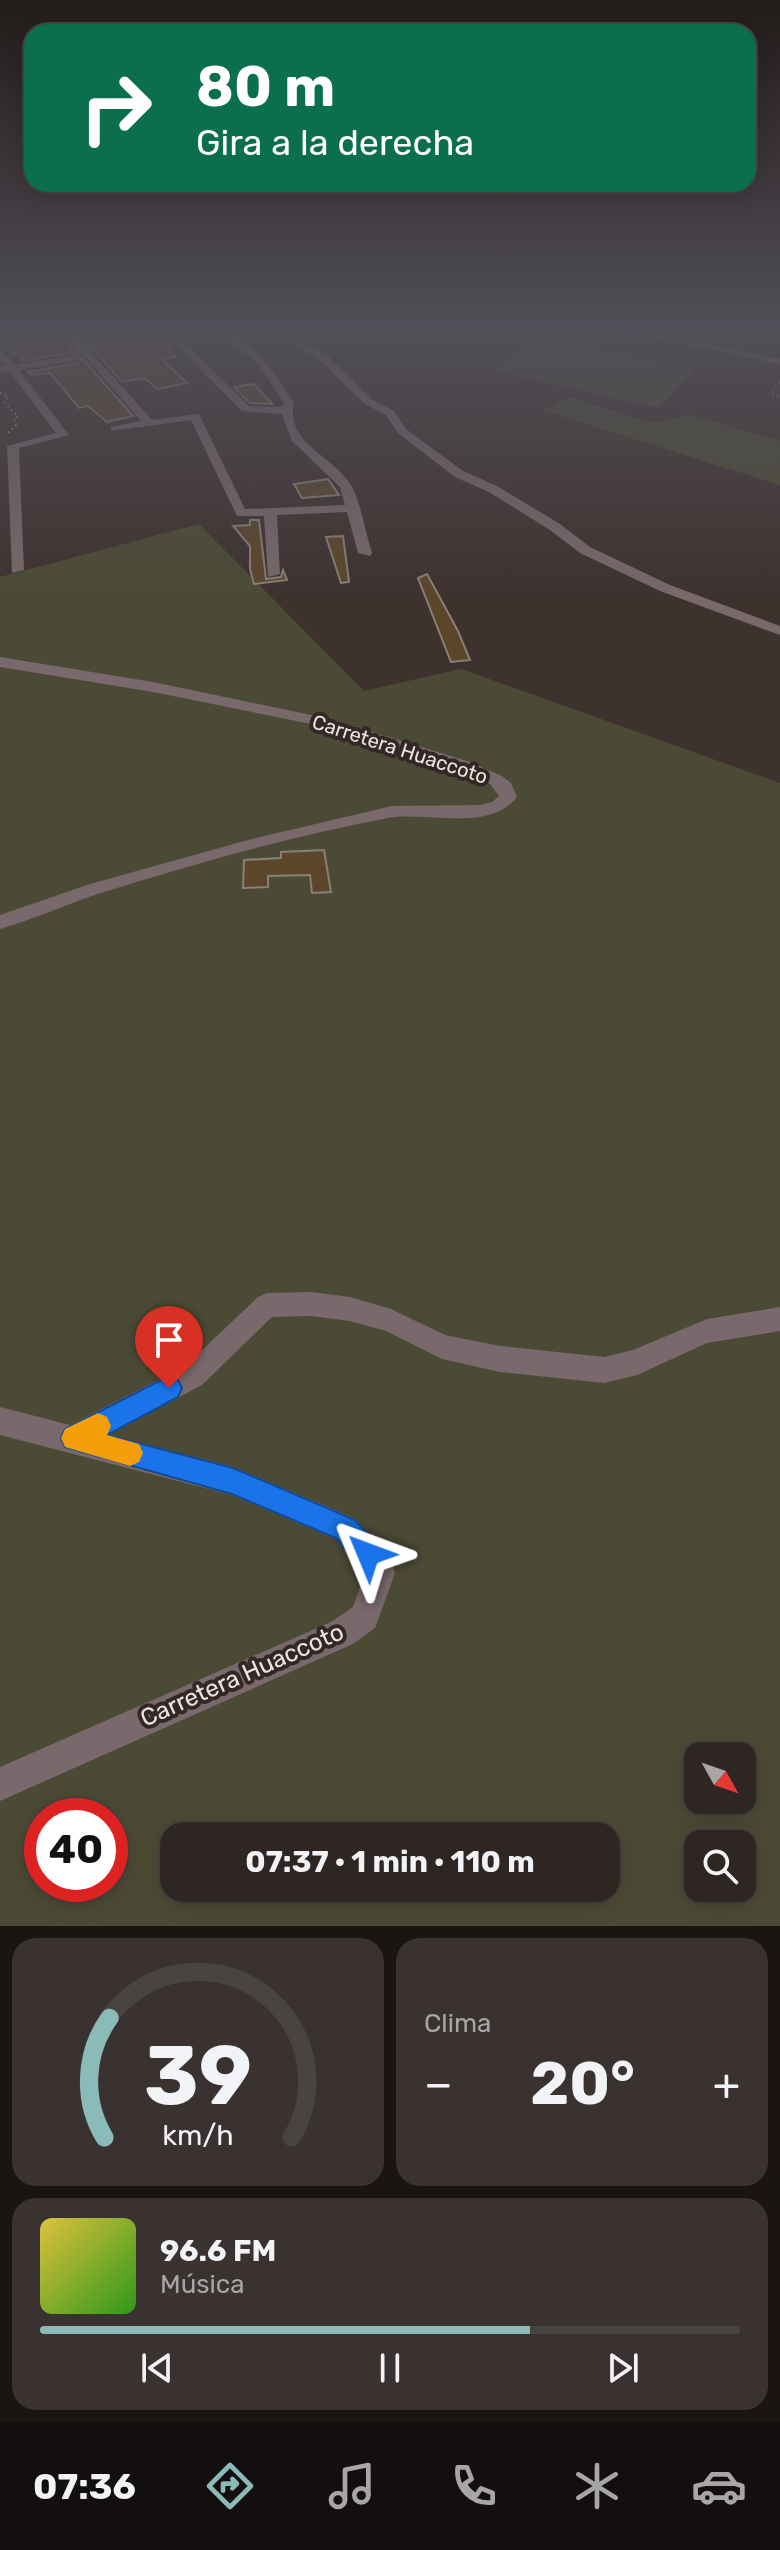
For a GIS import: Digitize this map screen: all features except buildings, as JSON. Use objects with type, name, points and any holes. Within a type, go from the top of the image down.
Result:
[{"type":"street","points":[[17,570],[13,447],[63,435],[49,417]]},
{"type":"street","points":[[144,417],[149,423]]},
{"type":"street","points":[[115,429],[196,417],[240,512],[353,508]]},
{"type":"street","points":[[289,417],[296,439],[346,486],[365,553]]},
{"type":"street","points":[[393,417],[402,431],[459,474],[493,489],[555,527],[585,550],[665,588],[780,631]]},
{"type":"street","points":[[0,480],[15,479]]},
{"type":"street","points":[[270,512],[273,574]]},
{"type":"street","name":"Carretera Huaccoto","points":[[0,662],[153,687],[324,722],[464,766],[496,780],[505,787],[508,797],[498,806],[480,811],[392,812],[254,844],[97,888],[0,922]]},
{"type":"street","points":[[74,1438],[193,1376],[251,1317],[267,1305],[297,1304],[350,1309],[391,1321],[442,1347],[500,1359],[604,1370],[637,1362],[707,1331],[780,1319]]},
{"type":"street","name":"Carretera Huaccoto","points":[[0,1421],[233,1481],[346,1529],[380,1573],[364,1617],[342,1633],[0,1784]]},
{"type":"path","points":[[13,447],[8,446],[5,436],[16,425],[14,419],[17,417]]},
{"type":"green space","points":[[564,417],[634,417],[654,423],[678,417],[699,417],[780,441],[780,485]]},
{"type":"green space","points":[[199,524],[364,691],[461,669],[780,783],[780,1926],[0,1926],[0,577]]},
{"type":"slow traffic","points":[[98,1426],[74,1438],[130,1453]]},
{"type":"route","points":[[169,1388],[74,1438],[233,1481],[346,1529],[368,1554]]}]
